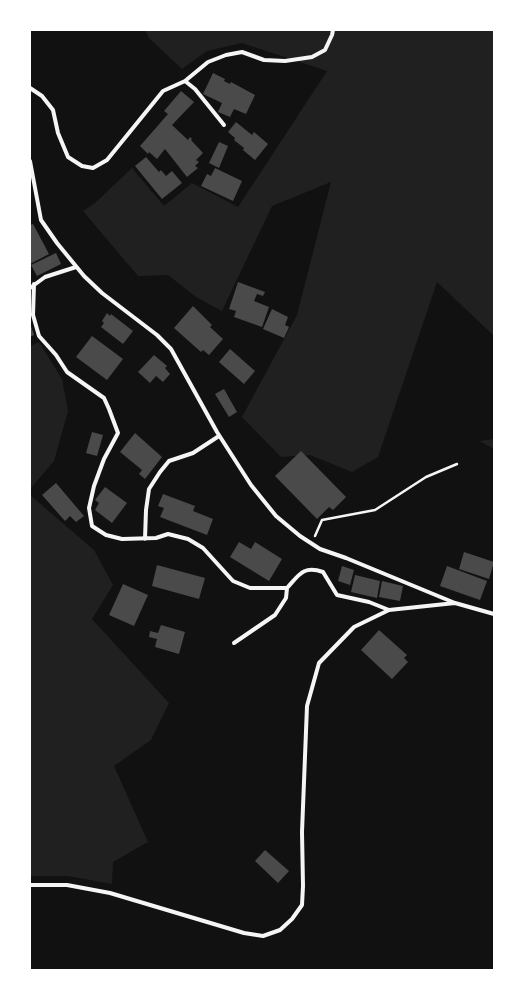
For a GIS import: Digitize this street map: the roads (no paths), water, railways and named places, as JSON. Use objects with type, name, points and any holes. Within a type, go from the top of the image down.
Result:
[{"type":"street","points":[[30,88],[42,96],[52,110],[58,132],[68,157],[82,166],[92,168],[107,160],[163,91],[185,81],[208,62],[226,55],[242,52],[264,60],[285,61],[312,57],[325,50],[333,30]]},
{"type":"street","points":[[185,81],[195,89],[224,125]]},
{"type":"street","points":[[30,161],[41,220],[57,243],[84,276],[102,293],[157,335],[171,349],[219,436],[251,485],[276,516],[300,536],[320,549],[346,558],[455,603],[494,614]]},
{"type":"street","points":[[30,288],[45,277],[76,267]]},
{"type":"street","points":[[34,284],[33,315],[39,336],[56,355],[67,372],[104,398],[118,433],[104,459],[94,486],[89,508],[92,526],[106,535],[122,539],[156,538],[168,534],[188,539],[202,548],[233,581],[250,588],[287,588]]},
{"type":"street","points":[[145,539],[146,510],[149,489],[160,472],[169,461],[193,453],[219,436]]},
{"type":"street","points":[[234,643],[275,614],[286,598],[287,588],[304,570],[314,569],[323,572],[337,595],[369,602],[389,610]]},
{"type":"street","points":[[30,885],[67,885],[110,893],[244,933],[263,936],[280,930],[292,919],[302,905],[302,832],[307,706],[319,664],[354,627],[389,610],[455,603]]}]
